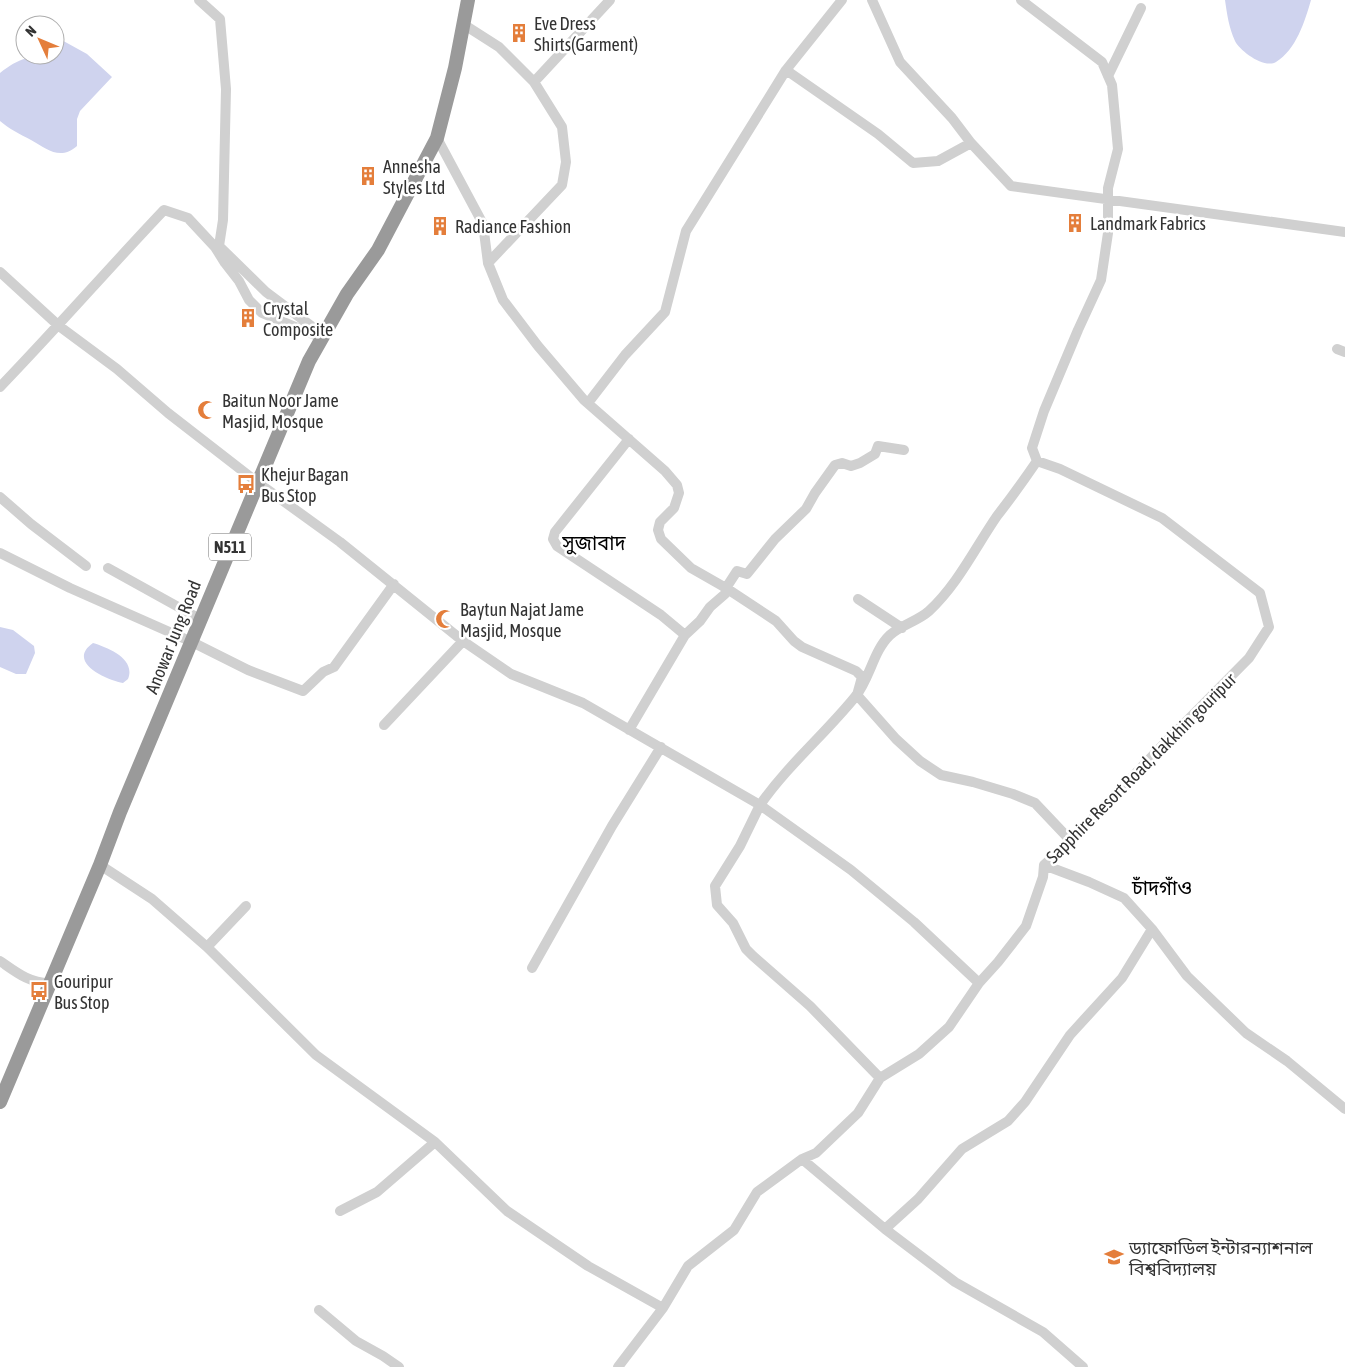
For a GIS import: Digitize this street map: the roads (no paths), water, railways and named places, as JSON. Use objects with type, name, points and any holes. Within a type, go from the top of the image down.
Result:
[{"type":"highway","name":"Anowar Jung Road","points":[[0,1102],[309,361],[347,294],[378,250],[437,138],[456,68],[468,0]]},
{"type":"street","points":[[199,0],[220,19],[226,89],[223,220],[219,246],[266,292],[322,336]]},
{"type":"street","points":[[534,82],[610,0]]},
{"type":"street","points":[[588,403],[625,354],[665,312],[686,231],[786,70],[842,0]]},
{"type":"street","points":[[872,0],[900,62],[1011,186],[1345,232]]},
{"type":"street","points":[[880,1078],[810,1006],[746,949],[733,923],[717,905],[715,886],[740,846],[760,805],[772,788],[857,695],[890,635],[928,612],[947,592],[1037,461],[1032,448],[1044,411],[1101,280],[1108,233],[1108,188],[1118,150],[1112,85],[1102,62],[1021,0]]},
{"type":"street","points":[[1108,76],[1142,8]]},
{"type":"street","points":[[463,24],[499,47],[534,82],[562,127],[566,162],[562,185],[488,263]]},
{"type":"street","points":[[786,70],[878,134],[913,163],[938,162],[971,143]]},
{"type":"street","points":[[437,138],[483,224],[488,263],[503,300],[538,346],[588,403],[665,471],[677,484],[679,493],[674,508],[660,522],[658,530],[661,539],[691,568],[726,588],[776,621],[794,642],[856,671],[862,677],[857,695]]},
{"type":"street","points":[[0,387],[59,326],[110,267],[164,210],[188,218],[210,241],[239,281],[249,300],[262,313],[322,336]]},
{"type":"street","points":[[0,272],[59,326],[117,369],[168,413],[257,482],[340,542],[463,641],[511,674],[583,703],[760,805],[850,870],[914,922],[979,983]]},
{"type":"street","points":[[629,439],[555,532],[554,542],[661,615],[685,635]]},
{"type":"street","points":[[630,730],[685,635],[700,621],[710,607],[725,594],[726,588],[737,571],[747,574],[775,539],[806,509],[815,492],[835,465],[842,463],[852,466],[860,463],[875,454],[878,446],[904,450]]},
{"type":"street","name":"Sapphire Resort Road, dakkhin gouripur","points":[[618,1367],[663,1308],[688,1266],[734,1230],[758,1192],[802,1159],[816,1153],[858,1113],[880,1078],[919,1054],[949,1027],[979,983],[1026,926],[1043,877],[1044,866],[1249,658],[1269,627],[1260,593],[1162,518],[1060,469],[1037,461]]},
{"type":"street","points":[[0,497],[31,524],[86,566]]},
{"type":"street","points":[[0,553],[70,588],[192,642],[248,670],[303,691],[323,672],[334,667],[394,584]]},
{"type":"street","points":[[108,568],[200,619]]},
{"type":"street","points":[[858,599],[902,628]]},
{"type":"street","points":[[384,725],[463,641]]},
{"type":"street","points":[[857,695],[896,739],[920,761],[941,775],[981,784],[1035,803],[1071,840]]},
{"type":"street","points":[[532,968],[612,826],[660,747]]},
{"type":"street","points":[[100,865],[152,899],[207,947],[316,1055],[435,1142],[507,1211],[588,1266],[663,1308]]},
{"type":"street","points":[[1044,866],[1089,882],[1124,898],[1152,929],[1187,976],[1246,1033],[1287,1061],[1345,1109]]},
{"type":"street","points":[[207,947],[246,906]]},
{"type":"street","points":[[886,1229],[918,1199],[962,1149],[1008,1121],[1025,1102],[1070,1035],[1122,978],[1152,929]]},
{"type":"street","points":[[0,961],[28,979],[38,983],[49,983]]},
{"type":"street","points":[[340,1211],[377,1192],[435,1142]]},
{"type":"street","points":[[802,1159],[886,1229],[954,1282],[1043,1332],[1083,1367]]},
{"type":"street","points":[[318,1310],[356,1341],[399,1367]]},
{"type":"water","points":[[1225,0],[1311,0],[1303,26],[1294,43],[1283,57],[1271,64],[1253,58],[1235,41],[1227,16]]},
{"type":"water","points":[[65,42],[87,54],[112,77],[80,111],[77,119],[77,146],[65,153],[54,152],[0,121],[0,73],[13,64],[65,65]]},
{"type":"water","points":[[0,627],[13,630],[34,646],[35,653],[26,674],[16,674],[0,667]]},
{"type":"water","points":[[93,643],[113,651],[125,660],[129,672],[128,679],[123,683],[107,678],[91,669],[84,657],[86,650]]},
{"type":"place","name":"Eve Dress Shirts(Garment)","points":[[519,33]]},
{"type":"place","name":"Annesha Styles Ltd","points":[[368,176]]},
{"type":"place","name":"Landmark Fabrics","points":[[1075,223]]},
{"type":"place","name":"Radiance Fashion","points":[[440,226]]},
{"type":"place","name":"Crystal Composite","points":[[248,318]]},
{"type":"place","name":"Baitun Noor Jame Masjid, Mosque","points":[[207,410]]},
{"type":"place","name":"Khejur Bagan Bus Stop","points":[[246,484]]},
{"type":"place","name":"Baytun Najat Jame Masjid, Mosque","points":[[445,619]]},
{"type":"place","name":"Gouripur Bus Stop","points":[[39,991]]},
{"type":"place","name":"ড্যাফোডিল ইন্টারন্যাশনাল বিশ্ববিদ্যালয়","points":[[1114,1257]]},
{"type":"district","name":"সুজাবাদ","points":[[594,542]]},
{"type":"district","name":"চাঁদগাঁও","points":[[1162,887]]}]
